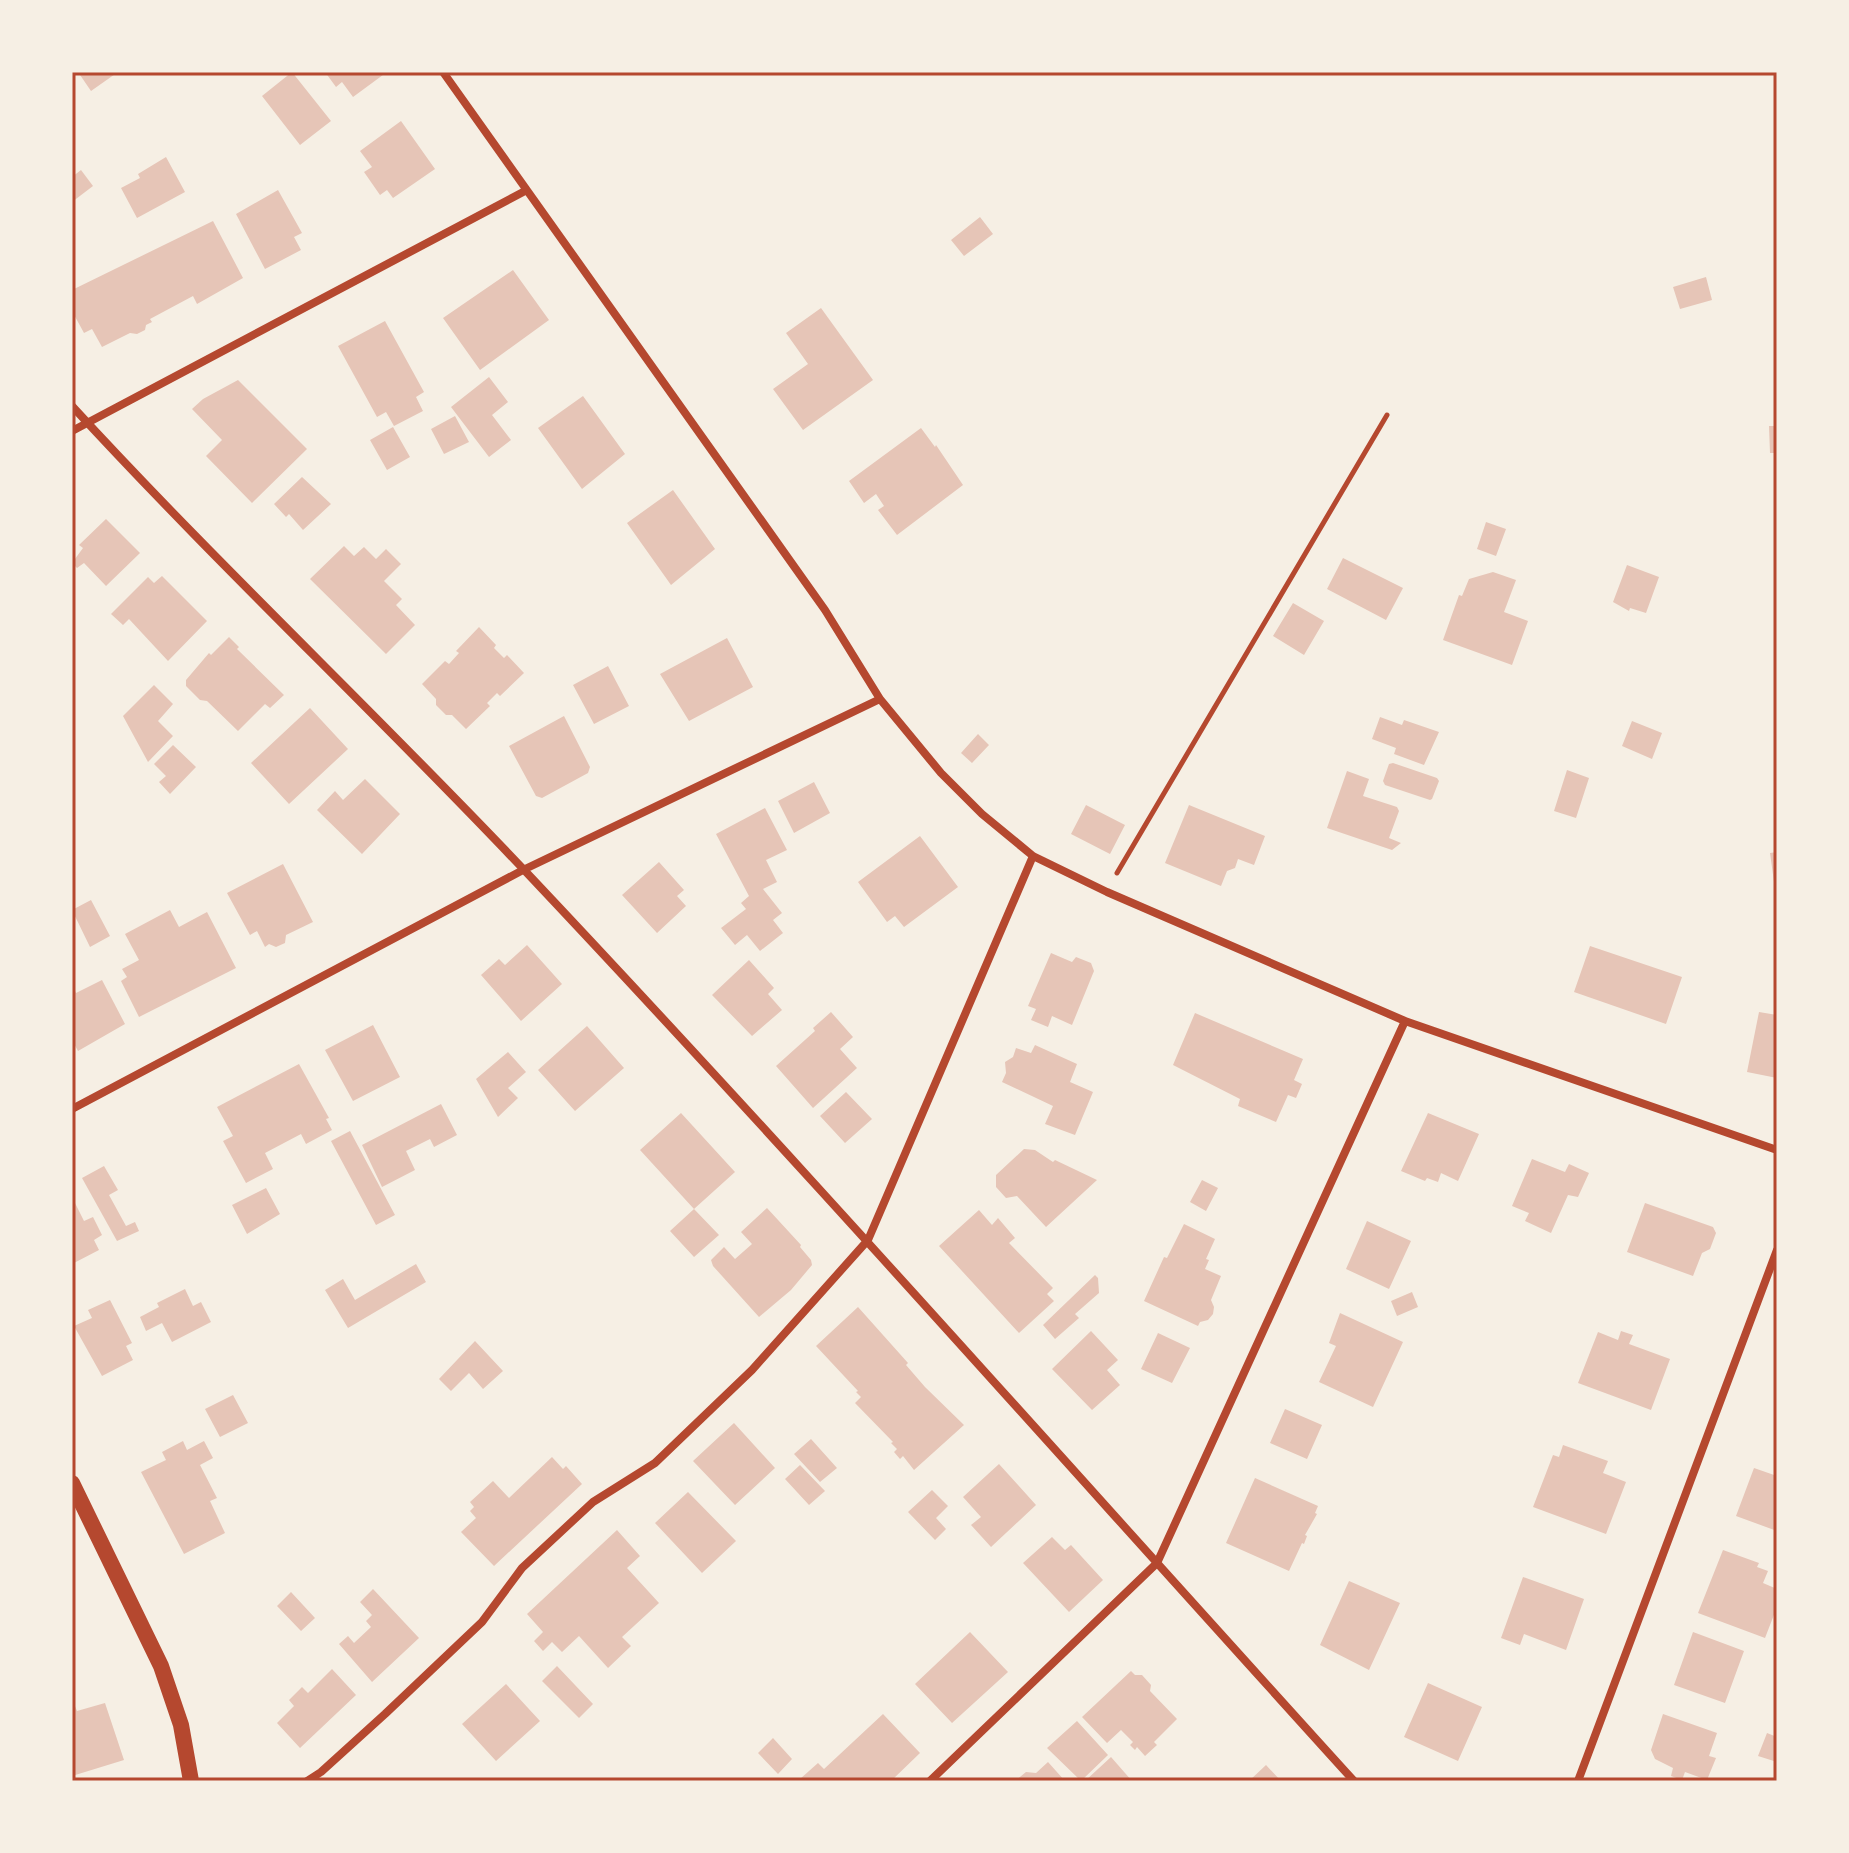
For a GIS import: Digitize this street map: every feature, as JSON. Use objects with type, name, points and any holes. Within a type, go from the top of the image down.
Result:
[{"type":"main road","points":[[72,1483],[161,1666],[181,1725],[191,1781]]},
{"type":"street","points":[[443,72],[825,610],[880,699],[941,773],[982,814],[1033,856],[1107,892],[1405,1021],[1777,1150]]},
{"type":"street","points":[[72,431],[525,191]]},
{"type":"street","points":[[72,406],[140,480],[523,870],[868,1240],[1354,1781]]},
{"type":"street","points":[[72,1109],[523,870],[880,699]]},
{"type":"street","points":[[307,1781],[385,1714],[482,1622],[522,1568],[582,1511],[655,1463],[752,1370],[868,1240],[1033,856]]},
{"type":"street","points":[[930,1781],[1157,1563],[1405,1021]]},
{"type":"street","points":[[1578,1781],[1777,1250]]},
{"type":"path","points":[[1107,892],[1387,415]]},
{"type":"building","points":[[78,72],[118,72],[91,91]]},
{"type":"building","points":[[292,72],[331,121],[300,145],[262,96]]},
{"type":"building","points":[[325,72],[387,72],[353,97],[342,82],[336,87]]},
{"type":"building","points":[[401,121],[435,169],[393,198],[387,190],[380,195],[364,172],[372,167],[360,151]]},
{"type":"building","points":[[166,157],[185,192],[137,218],[121,188],[140,178],[138,174]]},
{"type":"building","points":[[81,170],[93,186],[72,202],[72,177]]},
{"type":"building","points":[[278,190],[302,233],[294,237],[301,250],[265,269],[236,214]]},
{"type":"building","points":[[980,217],[993,234],[964,256],[951,240]]},
{"type":"building","points":[[213,221],[243,278],[197,304],[193,296],[150,319],[152,322],[146,325],[145,330],[130,333],[102,347],[92,329],[84,333],[72,311],[72,290]]},
{"type":"building","points":[[513,270],[549,320],[480,370],[443,318]]},
{"type":"building","points":[[1706,277],[1712,300],[1680,309],[1673,287]]},
{"type":"building","points":[[821,308],[873,380],[803,430],[773,389],[808,364],[786,333]]},
{"type":"building","points":[[385,321],[424,392],[416,397],[423,411],[394,426],[386,412],[377,417],[338,346]]},
{"type":"building","points":[[489,377],[508,402],[492,415],[511,440],[489,457],[451,407]]},
{"type":"building","points":[[238,380],[307,449],[252,503],[206,456],[222,440],[192,409],[203,399]]},
{"type":"building","points":[[583,396],[625,454],[582,489],[538,428]]},
{"type":"building","points":[[455,416],[469,442],[444,454],[431,429]]},
{"type":"building","points":[[1769,426],[1777,426],[1777,453],[1770,453]]},
{"type":"building","points":[[393,427],[410,457],[387,470],[370,440]]},
{"type":"building","points":[[921,428],[963,485],[897,535],[878,510],[884,506],[876,494],[864,503],[849,481]]},
{"type":"building","points":[[302,477],[331,504],[303,530],[289,514],[286,517],[274,504]]},
{"type":"building","points":[[673,490],[715,549],[671,585],[627,523]]},
{"type":"building","points":[[106,519],[140,553],[106,586],[84,563],[77,568],[72,563],[83,548],[79,545]]},
{"type":"building","points":[[1486,522],[1506,529],[1496,556],[1477,549]]},
{"type":"building","points":[[344,546],[354,556],[364,547],[376,559],[386,549],[401,564],[384,581],[402,599],[396,605],[415,625],[386,654],[310,579]]},
{"type":"building","points":[[1343,558],[1403,588],[1386,620],[1327,589]]},
{"type":"building","points":[[1627,565],[1659,577],[1646,613],[1630,608],[1629,611],[1613,602]]},
{"type":"building","points":[[1493,572],[1516,580],[1504,612],[1528,621],[1512,665],[1443,640],[1459,595],[1462,596],[1469,579]]},
{"type":"building","points":[[162,576],[207,621],[168,661],[129,619],[123,625],[111,614],[148,577],[154,583]]},
{"type":"building","points":[[1293,603],[1324,621],[1304,655],[1273,636]]},
{"type":"building","points":[[479,627],[496,645],[494,648],[504,658],[507,655],[524,673],[500,696],[497,693],[487,703],[490,706],[466,729],[436,705],[436,699],[422,684],[445,661],[449,664],[459,653],[456,651]]},
{"type":"building","points":[[229,637],[239,647],[237,649],[284,695],[270,708],[265,704],[238,731],[186,686],[186,680],[209,653],[211,655]]},
{"type":"building","points":[[727,638],[753,687],[689,721],[660,674]]},
{"type":"building","points":[[608,666],[629,706],[594,724],[573,685]]},
{"type":"building","points":[[154,685],[173,704],[158,721],[173,736],[148,762],[123,716]]},
{"type":"building","points":[[310,708],[348,749],[289,804],[251,763]]},
{"type":"building","points":[[564,716],[590,767],[588,773],[542,798],[536,796],[509,746]]},
{"type":"building","points":[[1380,717],[1402,725],[1404,720],[1439,732],[1424,765],[1394,754],[1396,748],[1372,739]]},
{"type":"building","points":[[1632,721],[1662,733],[1652,759],[1622,746]]},
{"type":"building","points":[[978,734],[989,745],[972,763],[961,753]]},
{"type":"building","points":[[173,745],[196,767],[170,794],[159,782],[166,776],[154,764]]},
{"type":"building","points":[[1389,764],[1437,778],[1439,781],[1432,799],[1385,785],[1383,781]]},
{"type":"building","points":[[1567,770],[1589,778],[1576,818],[1554,811]]},
{"type":"building","points":[[1347,771],[1369,779],[1363,796],[1397,807],[1399,811],[1389,838],[1401,843],[1392,850],[1327,828]]},
{"type":"building","points":[[365,779],[400,814],[362,854],[317,810],[335,791],[343,800]]},
{"type":"building","points":[[814,782],[830,813],[794,833],[778,801]]},
{"type":"building","points":[[1086,805],[1125,825],[1110,854],[1071,834]]},
{"type":"building","points":[[1189,805],[1265,836],[1254,865],[1238,859],[1235,868],[1227,871],[1221,886],[1165,863]]},
{"type":"building","points":[[765,808],[787,850],[766,860],[777,882],[763,889],[782,913],[773,920],[783,933],[760,951],[747,935],[735,945],[721,928],[746,909],[741,903],[749,896],[716,834]]},
{"type":"building","points":[[920,836],[958,887],[904,927],[895,916],[887,922],[858,882]]},
{"type":"building","points":[[1777,852],[1777,889],[1775,889],[1770,853]]},
{"type":"building","points":[[659,862],[684,890],[677,896],[686,906],[657,933],[622,895]]},
{"type":"building","points":[[283,864],[313,922],[286,935],[285,943],[265,947],[257,931],[250,935],[227,893]]},
{"type":"building","points":[[91,900],[110,936],[90,947],[72,910]]},
{"type":"building","points":[[170,910],[179,927],[207,912],[236,968],[139,1017],[121,981],[127,977],[122,969],[139,960],[125,934]]},
{"type":"building","points":[[527,945],[562,984],[521,1021],[481,975],[499,959],[505,965]]},
{"type":"building","points":[[1590,946],[1682,977],[1666,1024],[1574,992]]},
{"type":"building","points":[[1051,953],[1072,962],[1076,957],[1091,963],[1094,971],[1072,1025],[1052,1016],[1048,1027],[1031,1020],[1036,1009],[1028,1006]]},
{"type":"building","points":[[749,960],[774,988],[768,994],[782,1010],[752,1036],[712,995]]},
{"type":"building","points":[[102,980],[125,1024],[78,1051],[72,1040],[72,985],[76,993]]},
{"type":"building","points":[[831,1012],[853,1037],[840,1049],[857,1068],[813,1108],[776,1066]]},
{"type":"building","points":[[1759,1012],[1777,1015],[1777,1078],[1747,1072]]},
{"type":"building","points":[[1195,1013],[1303,1059],[1294,1080],[1302,1084],[1296,1098],[1288,1095],[1276,1122],[1238,1106],[1240,1099],[1173,1065]]},
{"type":"building","points":[[373,1025],[400,1077],[353,1101],[325,1050]]},
{"type":"building","points":[[587,1026],[624,1068],[575,1111],[538,1070]]},
{"type":"building","points":[[1035,1045],[1077,1064],[1070,1082],[1093,1092],[1075,1135],[1045,1124],[1053,1106],[1002,1082],[1006,1073],[1005,1062],[1013,1057],[1016,1048],[1031,1053]]},
{"type":"building","points":[[508,1052],[526,1072],[508,1088],[518,1098],[498,1117],[476,1079]]},
{"type":"building","points":[[299,1064],[329,1118],[326,1119],[332,1130],[306,1144],[301,1134],[265,1153],[273,1169],[246,1183],[223,1141],[233,1136],[217,1107]]},
{"type":"building","points":[[846,1092],[872,1119],[845,1143],[820,1116]]},
{"type":"building","points":[[441,1104],[457,1135],[434,1147],[430,1139],[406,1151],[415,1170],[382,1187],[362,1145]]},
{"type":"building","points":[[681,1113],[735,1172],[694,1209],[640,1150]]},
{"type":"building","points":[[1428,1113],[1479,1134],[1458,1181],[1441,1173],[1438,1182],[1427,1178],[1425,1181],[1401,1171]]},
{"type":"building","points":[[350,1131],[395,1215],[376,1225],[331,1141]]},
{"type":"building","points":[[1024,1149],[1035,1150],[1053,1162],[1055,1160],[1097,1180],[1046,1227],[1017,1196],[1006,1198],[996,1187],[996,1175]]},
{"type":"building","points":[[1532,1159],[1565,1172],[1569,1164],[1589,1173],[1578,1197],[1568,1195],[1551,1233],[1525,1221],[1529,1213],[1512,1206]]},
{"type":"building","points":[[104,1166],[118,1190],[109,1195],[126,1226],[135,1222],[139,1231],[117,1241],[82,1178]]},
{"type":"building","points":[[1202,1180],[1218,1188],[1206,1211],[1190,1202]]},
{"type":"building","points":[[266,1188],[280,1214],[247,1234],[232,1205]]},
{"type":"building","points":[[72,1197],[84,1221],[93,1217],[102,1235],[94,1240],[99,1250],[72,1264]]},
{"type":"building","points":[[1645,1203],[1713,1227],[1716,1233],[1710,1249],[1702,1253],[1693,1276],[1627,1252]]},
{"type":"building","points":[[767,1208],[801,1245],[812,1265],[791,1290],[759,1317],[711,1260],[724,1247],[735,1259],[752,1244],[741,1232]]},
{"type":"building","points":[[694,1209],[719,1235],[694,1257],[670,1231]]},
{"type":"building","points":[[979,1210],[992,1225],[998,1218],[1015,1238],[1009,1243],[1053,1288],[1047,1294],[1054,1301],[1019,1333],[939,1246]]},
{"type":"building","points":[[1367,1221],[1411,1241],[1389,1289],[1346,1269]]},
{"type":"building","points":[[1184,1224],[1215,1239],[1205,1269],[1221,1276],[1211,1300],[1213,1314],[1198,1326],[1144,1301],[1164,1257],[1167,1258]]},
{"type":"building","points":[[416,1264],[426,1282],[348,1328],[325,1290],[343,1279],[355,1300]]},
{"type":"building","points":[[1095,1275],[1099,1293],[1075,1314],[1079,1318],[1055,1339],[1043,1325]]},
{"type":"building","points":[[185,1289],[193,1306],[201,1302],[211,1322],[172,1342],[162,1323],[146,1331],[140,1317],[159,1307],[157,1303]]},
{"type":"building","points":[[1412,1292],[1418,1307],[1397,1316],[1391,1301]]},
{"type":"building","points":[[110,1300],[132,1343],[126,1346],[133,1360],[102,1376],[74,1326],[92,1318],[88,1310]]},
{"type":"building","points":[[858,1307],[925,1387],[964,1425],[914,1470],[903,1456],[900,1459],[894,1452],[897,1449],[893,1442],[855,1403],[861,1397],[858,1391],[816,1346]]},
{"type":"building","points":[[1340,1313],[1403,1342],[1373,1407],[1319,1382],[1336,1346],[1329,1343]]},
{"type":"building","points":[[1091,1331],[1118,1360],[1107,1370],[1120,1385],[1092,1410],[1052,1369]]},
{"type":"building","points":[[1621,1331],[1633,1335],[1629,1344],[1670,1359],[1651,1410],[1578,1383],[1598,1332],[1618,1340]]},
{"type":"building","points":[[1158,1333],[1190,1348],[1172,1383],[1141,1369]]},
{"type":"building","points":[[475,1341],[503,1371],[483,1389],[469,1373],[451,1391],[439,1379]]},
{"type":"building","points":[[233,1395],[248,1423],[220,1437],[205,1409]]},
{"type":"building","points":[[1285,1409],[1322,1425],[1307,1459],[1270,1443]]},
{"type":"building","points":[[734,1423],[775,1468],[735,1505],[693,1461]]},
{"type":"building","points":[[811,1439],[837,1468],[820,1482],[794,1454]]},
{"type":"building","points":[[183,1441],[187,1450],[204,1441],[213,1458],[200,1465],[217,1498],[210,1501],[225,1533],[184,1554],[141,1472],[166,1460],[162,1452]]},
{"type":"building","points":[[1563,1445],[1608,1461],[1603,1473],[1626,1482],[1606,1534],[1533,1507],[1553,1455],[1559,1457]]},
{"type":"building","points":[[552,1457],[563,1469],[566,1466],[582,1484],[494,1566],[461,1532],[476,1518],[470,1511],[474,1507],[470,1502],[493,1481],[509,1498]]},
{"type":"building","points":[[999,1464],[1036,1505],[991,1547],[971,1525],[981,1517],[963,1497]]},
{"type":"building","points":[[800,1465],[825,1491],[809,1505],[785,1479]]},
{"type":"building","points":[[1754,1468],[1777,1476],[1777,1531],[1736,1516]]},
{"type":"building","points":[[1255,1478],[1318,1506],[1304,1544],[1289,1571],[1226,1543]]},
{"type":"building","points":[[932,1490],[948,1506],[936,1518],[946,1529],[935,1540],[908,1512]]},
{"type":"building","points":[[688,1492],[736,1541],[702,1573],[655,1523]]},
{"type":"building","points":[[617,1530],[640,1556],[627,1568],[659,1603],[622,1637],[631,1646],[608,1668],[579,1636],[562,1652],[552,1642],[543,1651],[534,1641],[543,1632],[527,1614]]},
{"type":"building","points":[[1052,1537],[1065,1550],[1071,1545],[1103,1580],[1069,1612],[1023,1563]]},
{"type":"building","points":[[1723,1550],[1759,1563],[1757,1567],[1768,1571],[1763,1583],[1777,1589],[1777,1607],[1765,1638],[1698,1613]]},
{"type":"building","points":[[1523,1577],[1584,1599],[1566,1650],[1524,1634],[1520,1645],[1501,1638]]},
{"type":"building","points":[[1349,1581],[1400,1603],[1369,1670],[1320,1645]]},
{"type":"building","points":[[373,1589],[419,1638],[372,1682],[339,1644],[348,1636],[354,1643],[371,1627],[366,1621],[372,1615],[360,1602]]},
{"type":"building","points":[[291,1592],[315,1618],[301,1631],[277,1606]]},
{"type":"building","points":[[970,1632],[1008,1672],[952,1723],[915,1684]]},
{"type":"building","points":[[1693,1632],[1744,1651],[1725,1703],[1674,1685]]},
{"type":"building","points":[[557,1666],[593,1704],[579,1718],[542,1681]]},
{"type":"building","points":[[332,1669],[356,1695],[300,1748],[277,1723],[294,1706],[289,1700],[302,1687],[308,1693]]},
{"type":"building","points":[[1131,1671],[1142,1675],[1151,1685],[1150,1691],[1177,1719],[1145,1756],[1137,1747],[1135,1750],[1130,1745],[1133,1742],[1121,1730],[1107,1743],[1082,1717]]},
{"type":"building","points":[[1428,1683],[1482,1707],[1458,1761],[1404,1737]]},
{"type":"building","points":[[506,1684],[540,1721],[496,1761],[462,1724]]},
{"type":"building","points":[[72,1699],[77,1711],[105,1703],[124,1760],[72,1776]]},
{"type":"building","points":[[883,1714],[920,1753],[891,1781],[800,1779],[818,1763],[824,1769]]},
{"type":"building","points":[[1663,1714],[1717,1733],[1709,1756],[1716,1758],[1707,1780],[1685,1772],[1682,1780],[1671,1776],[1673,1768],[1655,1759],[1651,1750]]},
{"type":"building","points":[[1077,1721],[1108,1755],[1081,1781],[1047,1748]]},
{"type":"building","points":[[1767,1733],[1777,1737],[1777,1762],[1758,1756]]},
{"type":"building","points":[[773,1738],[792,1759],[778,1774],[758,1753]]},
{"type":"building","points":[[1111,1757],[1132,1781],[1085,1781]]},
{"type":"building","points":[[1048,1762],[1065,1781],[1015,1781],[1026,1772],[1036,1773]]},
{"type":"building","points":[[1266,1765],[1281,1781],[1249,1781]]}]
